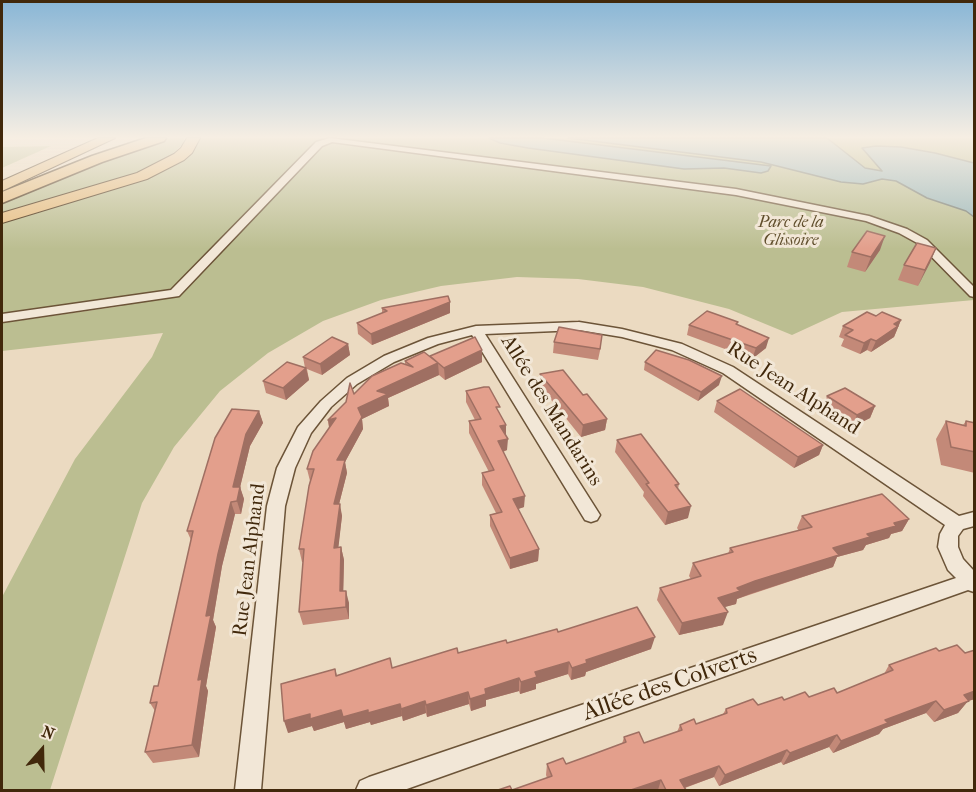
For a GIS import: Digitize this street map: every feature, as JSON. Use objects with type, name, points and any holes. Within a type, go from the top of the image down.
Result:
[{"type":"highway","points":[[2,186],[26,175]]},
{"type":"highway","points":[[2,191],[45,175]]},
{"type":"highway","points":[[2,198],[59,175]]},
{"type":"highway","points":[[2,218],[143,175]]},
{"type":"street","points":[[2,318],[175,292],[289,175]]},
{"type":"street","points":[[601,175],[745,194],[878,221],[923,242],[975,293]]},
{"type":"street","name":"Rue Jean Alphand","points":[[248,790],[276,506],[286,468],[304,431],[326,404],[352,381],[389,359],[433,341],[476,330],[579,326],[622,333],[677,347],[728,370],[966,521]]},
{"type":"street","name":"Allée des Mandarins","points":[[476,330],[591,514]]},
{"type":"street","points":[[966,521],[949,534],[948,547],[955,564],[973,582]]},
{"type":"street","name":"Allée des Colverts","points":[[369,790],[973,582]]},
{"type":"green space","points":[[66,175],[130,175],[2,215],[2,203]]},
{"type":"green space","name":"Parc de la Glissoire","points":[[142,175],[974,175],[974,300],[842,312],[792,335],[729,309],[643,287],[578,279],[517,277],[441,286],[381,300],[323,321],[268,353],[220,391],[174,447],[142,503],[50,790],[2,790],[2,597],[75,459],[152,357],[163,333],[2,351],[2,323],[122,306],[123,298],[2,314],[2,220],[130,182]]},
{"type":"water","points":[[813,175],[974,175],[974,217],[966,211],[927,198],[896,181],[882,179],[863,184],[841,182]]},
{"type":"building","points":[[867,231],[885,236],[871,257],[852,252]]},
{"type":"building","points":[[917,243],[936,248],[925,270],[904,265]]},
{"type":"building","points":[[448,296],[450,302],[371,334],[357,323],[387,311],[382,308]]},
{"type":"building","points":[[707,311],[738,322],[736,324],[769,338],[756,348],[689,325]]},
{"type":"building","points":[[867,312],[876,316],[882,312],[901,320],[894,324],[898,326],[876,341],[871,339],[864,343],[845,335],[853,330],[843,326]]},
{"type":"building","points":[[559,327],[602,335],[600,349],[554,342]]},
{"type":"building","points":[[332,337],[348,344],[320,364],[303,357]]},
{"type":"building","points":[[475,337],[482,350],[444,368],[430,356]]},
{"type":"building","points":[[656,350],[689,360],[722,376],[701,392],[645,362]]},
{"type":"building","points":[[424,352],[438,363],[377,391],[388,394],[358,408],[362,417],[337,460],[345,460],[334,504],[340,504],[334,548],[341,547],[340,591],[346,591],[346,607],[299,612],[304,549],[299,549],[314,469],[307,469],[313,451],[336,418],[328,420],[346,402],[350,383],[354,394],[372,376],[401,363],[413,367],[405,361]]},
{"type":"building","points":[[287,362],[306,368],[283,388],[263,381]]},
{"type":"building","points":[[563,370],[583,395],[587,394],[607,419],[583,425],[540,374]]},
{"type":"building","points":[[489,387],[500,407],[496,407],[506,425],[500,426],[508,439],[498,441],[525,496],[513,499],[539,549],[510,558],[490,515],[502,512],[482,473],[494,470],[469,421],[481,419],[466,391]]},
{"type":"building","points":[[845,388],[875,406],[857,415],[827,396]]},
{"type":"building","points":[[740,389],[823,445],[798,457],[717,401]]},
{"type":"building","points":[[232,409],[259,411],[246,434],[233,487],[240,487],[237,501],[231,502],[218,554],[206,616],[211,615],[198,680],[202,679],[192,745],[145,752],[157,702],[150,703],[154,686],[158,686],[193,531],[187,531],[215,438]]},
{"type":"building","points":[[946,421],[966,426],[966,421],[975,423],[975,452],[951,447]]},
{"type":"building","points":[[641,434],[679,484],[675,485],[691,506],[668,512],[617,440]]},
{"type":"building","points":[[882,494],[909,519],[894,523],[896,526],[867,534],[870,537],[833,548],[839,555],[737,588],[740,591],[718,598],[728,612],[682,623],[660,588],[701,576],[693,563],[733,552],[730,548],[812,527],[802,516]]},
{"type":"building","points":[[637,607],[655,637],[586,660],[587,663],[572,668],[569,662],[535,672],[537,677],[521,682],[519,678],[485,689],[486,694],[470,699],[468,692],[426,705],[425,701],[401,709],[400,704],[343,717],[341,710],[310,719],[310,714],[284,721],[281,684],[335,669],[336,676],[390,658],[392,668],[457,648],[458,653],[506,640],[507,643],[557,629],[558,632]]},
{"type":"building","points":[[957,645],[965,653],[975,650],[975,691],[964,695],[969,701],[944,710],[936,701],[885,720],[888,723],[841,741],[837,735],[790,753],[787,750],[725,775],[719,766],[680,780],[686,790],[666,790],[661,780],[631,790],[512,790],[552,776],[547,764],[563,758],[566,764],[626,742],[624,737],[639,732],[644,743],[682,730],[680,725],[694,719],[696,724],[727,713],[726,709],[753,699],[758,705],[782,697],[784,700],[805,692],[809,697],[834,688],[837,693],[893,670],[889,665],[936,648],[939,651]]},
{"type":"building","points":[[510,786],[512,790],[498,790]]}]
